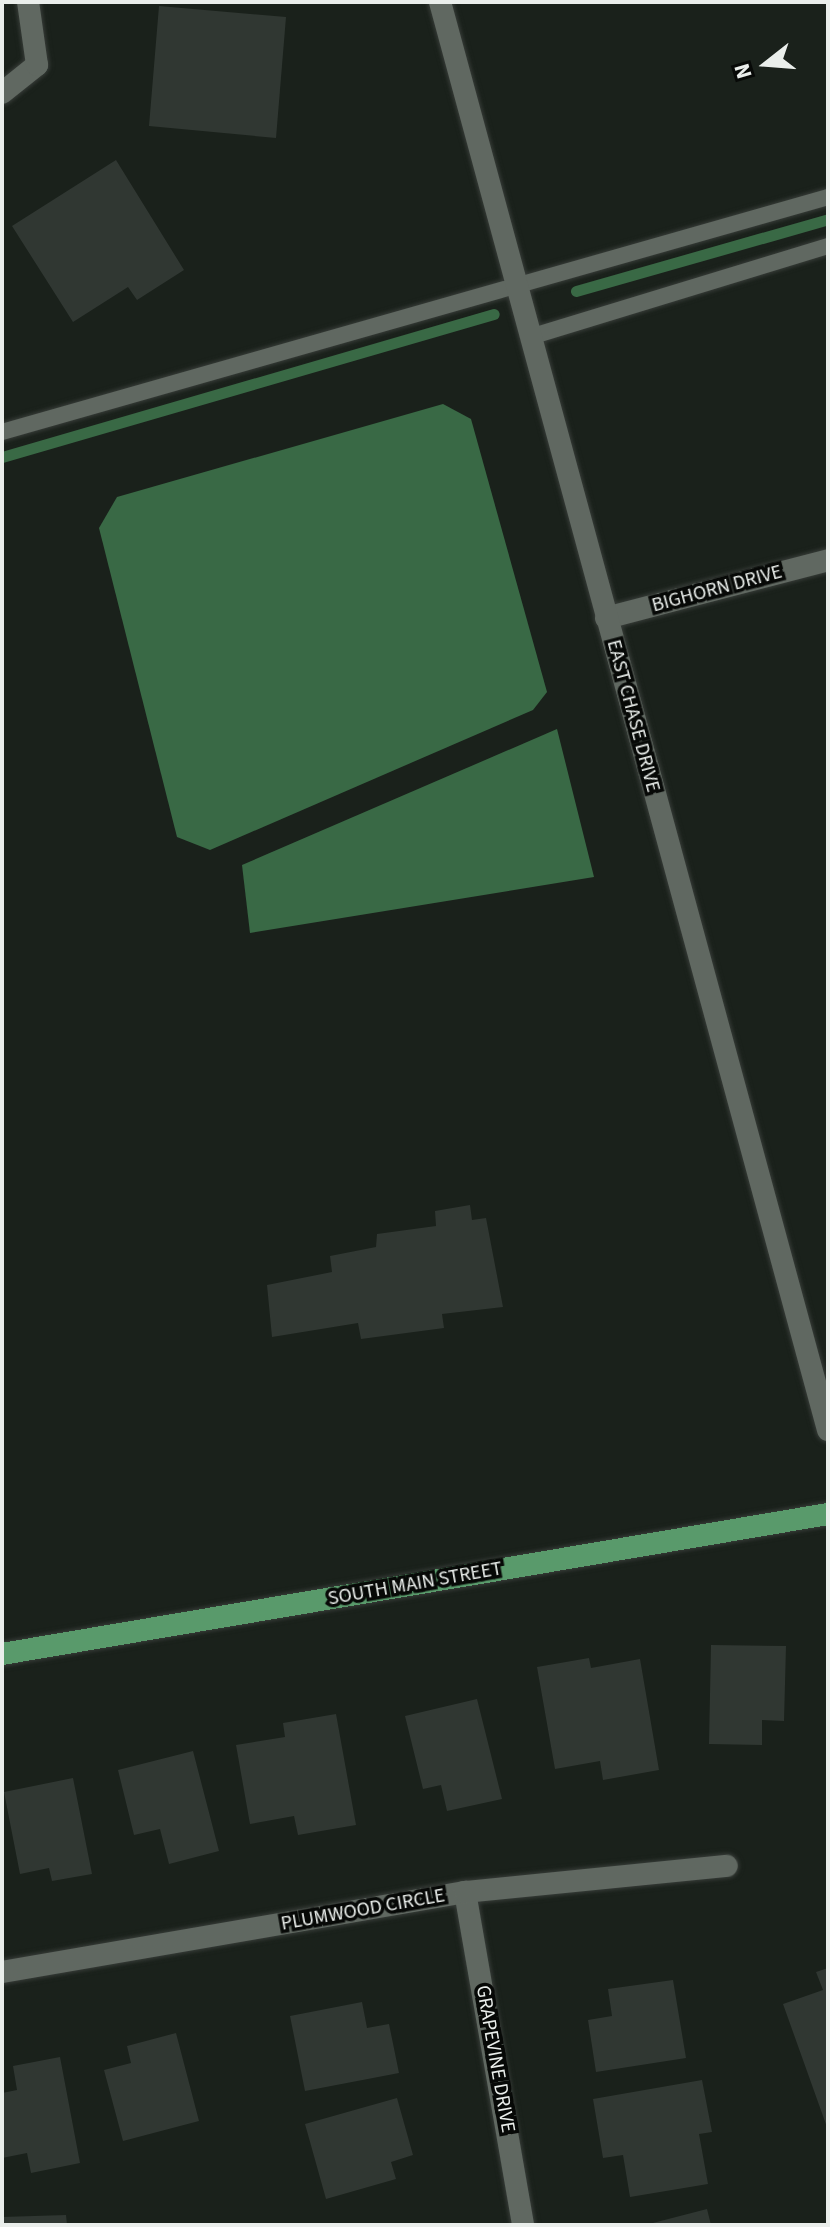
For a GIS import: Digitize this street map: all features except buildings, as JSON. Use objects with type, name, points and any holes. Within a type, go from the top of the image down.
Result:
[{"type":"main road","name":"SOUTH MAIN STREET","points":[[2,1654],[828,1514]]},
{"type":"street","points":[[2,93],[37,65],[28,2]]},
{"type":"street","name":"EAST CHASE DRIVE","points":[[440,2],[828,1430]]},
{"type":"street","name":"BIGHORN DRIVE","points":[[606,618],[828,560]]},
{"type":"street","name":"PLUMWOOD CIRCLE","points":[[2,1972],[465,1892],[727,1866]]},
{"type":"street","name":"GRAPEVINE DRIVE","points":[[465,1892],[523,2225]]},
{"type":"lane","points":[[2,432],[515,281],[828,197]]},
{"type":"lane","points":[[530,337],[828,246]]},
{"type":"shaded area","points":[[443,404],[471,419],[547,692],[533,710],[210,850],[177,837],[99,528],[117,497]]},
{"type":"shaded area","points":[[557,729],[594,877],[250,933],[242,865]]},
{"type":"waterway","points":[[576,291],[828,219]]},
{"type":"waterway","points":[[2,457],[494,314]]}]
